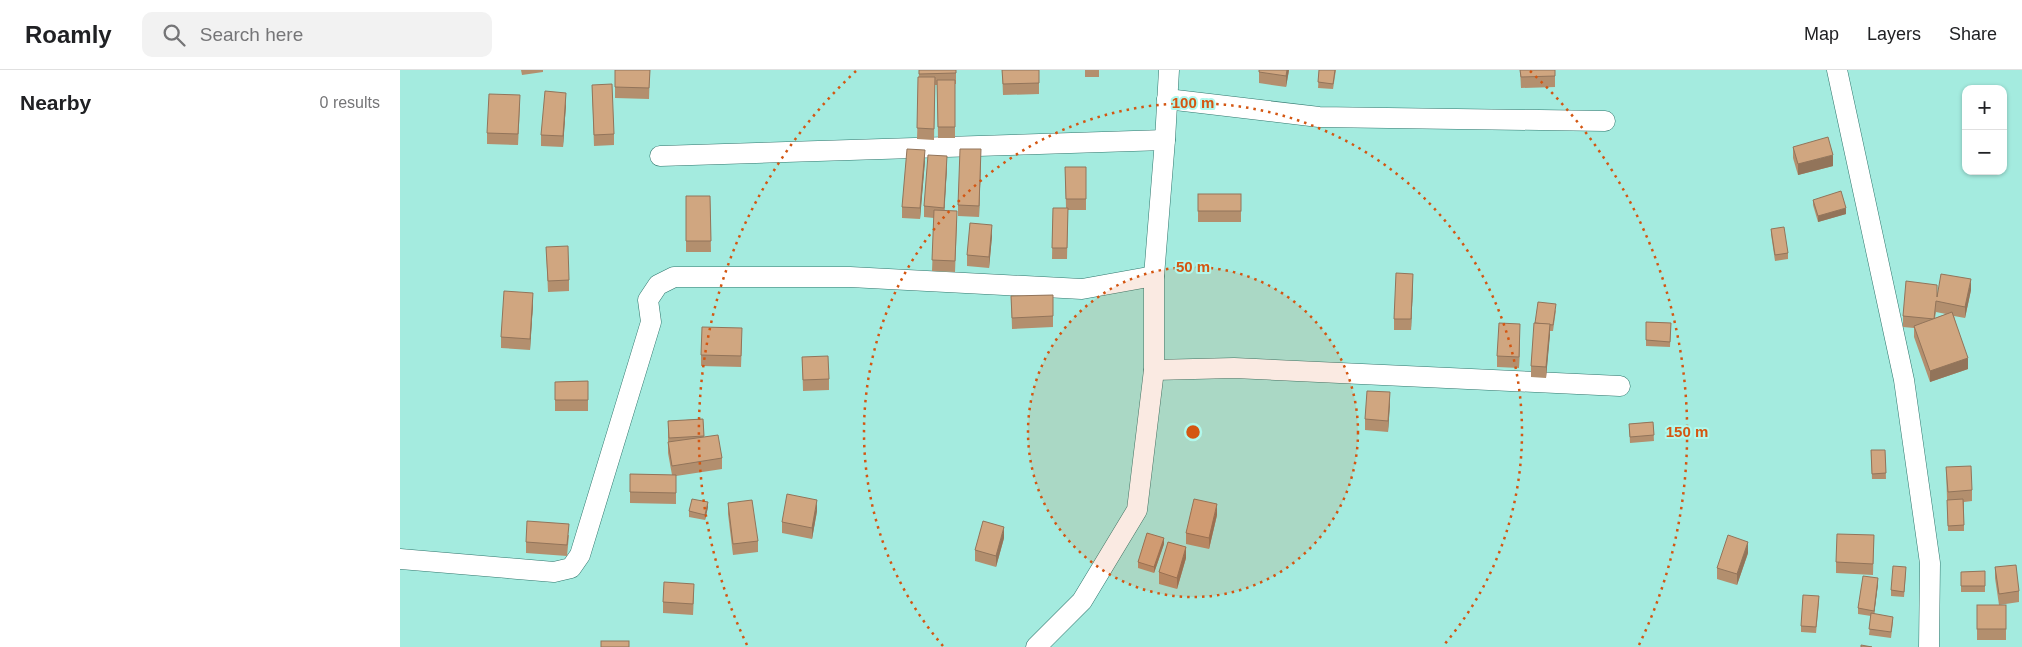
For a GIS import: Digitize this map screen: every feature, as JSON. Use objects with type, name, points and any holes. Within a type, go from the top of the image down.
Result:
[{"type":"street","points":[[1036,647],[1082,601],[1137,510],[1154,370],[1154,276],[1169,70]]},
{"type":"street","points":[[1837,70],[1904,380],[1930,563],[1929,647]]},
{"type":"street","points":[[1167,99],[1319,117],[1605,121]]},
{"type":"street","points":[[660,156],[1165,140]]},
{"type":"street","points":[[400,559],[554,572],[570,568],[580,555],[651,322],[648,300],[658,285],[674,277],[850,278],[1082,289],[1154,276]]},
{"type":"street","points":[[1154,370],[1234,368],[1620,386]]},
{"type":"building","points":[[615,70],[650,70],[649,88],[615,87]]},
{"type":"building","points":[[919,70],[956,70],[956,73],[919,74]]},
{"type":"building","points":[[1002,70],[1039,70],[1039,83],[1003,84]]},
{"type":"building","points":[[1259,70],[1287,70],[1286,76],[1259,72]]},
{"type":"building","points":[[1319,70],[1335,70],[1333,84],[1318,82]]},
{"type":"building","points":[[1520,70],[1555,70],[1555,76],[1521,77]]},
{"type":"building","points":[[918,77],[935,77],[934,129],[917,128]]},
{"type":"building","points":[[937,80],[955,80],[955,127],[938,127]]},
{"type":"building","points":[[612,84],[614,134],[594,135],[592,85]]},
{"type":"building","points":[[545,91],[566,93],[563,136],[541,135]]},
{"type":"building","points":[[489,94],[520,95],[518,134],[487,133]]},
{"type":"building","points":[[1828,137],[1833,155],[1798,164],[1793,147]]},
{"type":"building","points":[[907,149],[925,150],[920,208],[902,207]]},
{"type":"building","points":[[960,149],[981,149],[979,206],[958,205]]},
{"type":"building","points":[[928,155],[947,156],[944,208],[924,206]]},
{"type":"building","points":[[1065,167],[1086,167],[1086,199],[1066,199]]},
{"type":"building","points":[[1841,191],[1846,208],[1818,216],[1813,200]]},
{"type":"building","points":[[1198,194],[1241,194],[1241,211],[1198,211]]},
{"type":"building","points":[[686,196],[710,196],[711,241],[686,241]]},
{"type":"building","points":[[1053,208],[1068,208],[1067,248],[1052,248]]},
{"type":"building","points":[[934,210],[957,211],[955,261],[932,260]]},
{"type":"building","points":[[970,223],[992,225],[989,257],[967,255]]},
{"type":"building","points":[[1784,227],[1788,253],[1775,255],[1771,229]]},
{"type":"building","points":[[568,246],[569,280],[548,281],[546,247]]},
{"type":"building","points":[[1396,273],[1413,274],[1411,319],[1394,319]]},
{"type":"building","points":[[1941,274],[1971,279],[1965,307],[1936,301],[1934,319],[1903,316],[1906,281],[1937,285],[1937,297]]},
{"type":"building","points":[[504,291],[533,293],[530,339],[501,337]]},
{"type":"building","points":[[1053,295],[1053,316],[1012,318],[1011,296]]},
{"type":"building","points":[[1538,302],[1556,304],[1553,325],[1535,323]]},
{"type":"building","points":[[1952,312],[1968,358],[1930,371],[1914,326]]},
{"type":"building","points":[[1646,322],[1671,323],[1670,342],[1646,340]]},
{"type":"building","points":[[1499,323],[1520,324],[1519,357],[1497,356]]},
{"type":"building","points":[[1534,323],[1550,324],[1546,367],[1531,366]]},
{"type":"building","points":[[702,327],[742,328],[741,356],[701,355]]},
{"type":"building","points":[[828,356],[829,379],[803,380],[802,357]]},
{"type":"building","points":[[588,381],[588,400],[555,400],[555,382]]},
{"type":"building","points":[[1367,391],[1390,392],[1388,421],[1365,419]]},
{"type":"building","points":[[703,419],[704,436],[669,438],[668,421]]},
{"type":"building","points":[[1653,422],[1654,435],[1630,437],[1629,424]]},
{"type":"building","points":[[718,435],[722,458],[672,466],[668,442]]},
{"type":"building","points":[[1871,450],[1885,450],[1886,473],[1872,474]]},
{"type":"building","points":[[1971,466],[1972,490],[1948,492],[1946,467]]},
{"type":"building","points":[[630,474],[676,475],[676,493],[630,492]]},
{"type":"building","points":[[787,494],[817,500],[812,528],[782,522]]},
{"type":"building","points":[[692,499],[708,502],[705,515],[689,511]]},
{"type":"building","points":[[1194,499],[1217,504],[1209,538],[1186,533]]},
{"type":"building","points":[[1963,499],[1964,525],[1948,526],[1947,500]]},
{"type":"building","points":[[752,500],[758,541],[733,544],[728,503]]},
{"type":"building","points":[[527,521],[569,524],[567,545],[526,542]]},
{"type":"building","points":[[983,521],[1004,527],[996,556],[975,550]]},
{"type":"building","points":[[1147,533],[1164,538],[1154,567],[1138,562]]},
{"type":"building","points":[[1837,534],[1874,535],[1873,564],[1836,562]]},
{"type":"building","points":[[1728,535],[1748,542],[1737,574],[1717,568]]},
{"type":"building","points":[[1168,542],[1186,547],[1177,578],[1159,572]]},
{"type":"building","points":[[2016,565],[2019,591],[1999,594],[1995,567]]},
{"type":"building","points":[[1893,566],[1906,567],[1904,592],[1891,590]]},
{"type":"building","points":[[1985,571],[1985,586],[1961,586],[1961,572]]},
{"type":"building","points":[[1863,576],[1878,578],[1874,611],[1858,608]]},
{"type":"building","points":[[664,582],[694,584],[693,604],[663,602]]},
{"type":"building","points":[[1803,595],[1819,596],[1816,627],[1801,626]]},
{"type":"building","points":[[1977,605],[2006,605],[2006,629],[1977,629]]},
{"type":"building","points":[[1871,613],[1893,617],[1891,632],[1869,629]]},
{"type":"building","points":[[601,641],[629,641],[629,647],[601,647]]}]
